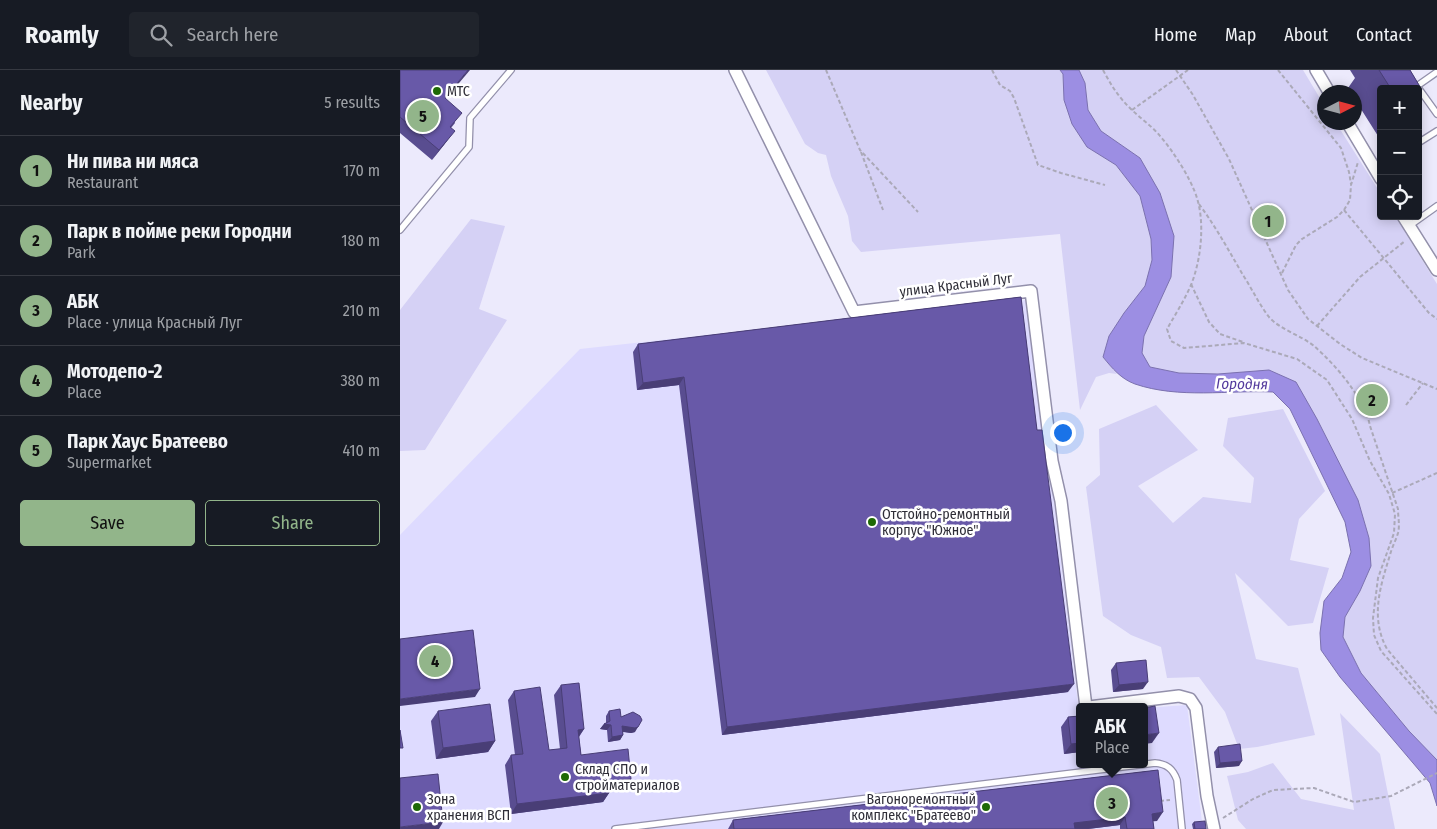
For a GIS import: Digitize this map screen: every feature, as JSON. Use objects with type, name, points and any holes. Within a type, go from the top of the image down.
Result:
[{"type":"street","name":"улица Красный Луг","points":[[735,70],[854,312],[1031,291],[1052,461],[1061,501],[1087,703]]},
{"type":"street","points":[[1316,70],[1325,85]]},
{"type":"street","points":[[1352,130],[1377,169]]},
{"type":"street","points":[[1409,226],[1437,270]]},
{"type":"street","name":"улица Красный Луг","points":[[1121,703],[1179,696],[1190,699],[1196,708],[1207,796],[1214,826]]},
{"type":"lane","points":[[400,230],[469,147],[470,118],[511,70]]},
{"type":"lane","points":[[1437,72],[1417,86],[1437,114]]},
{"type":"lane","points":[[1422,140],[1437,131]]},
{"type":"lane","points":[[1409,226],[1437,206]]},
{"type":"lane","points":[[1148,764],[1162,764],[1169,767],[1174,773],[1177,780],[1182,829]]},
{"type":"lane","points":[[615,829],[1114,768]]},
{"type":"path","points":[[826,70],[883,210]]},
{"type":"path","points":[[992,70],[1000,85],[1010,91],[1014,98],[1038,165],[1105,185]]},
{"type":"path","points":[[1102,70],[1114,92],[1159,134],[1167,144],[1198,202],[1214,225],[1271,320],[1314,346],[1332,364],[1358,397],[1367,414],[1398,509],[1398,533],[1381,585],[1377,614],[1378,627],[1381,639],[1387,649],[1437,708]]},
{"type":"path","points":[[1176,70],[1193,95],[1229,160],[1288,290],[1308,319],[1340,344],[1362,358],[1437,389]]},
{"type":"path","points":[[1132,110],[1188,70]]},
{"type":"path","points":[[1278,70],[1340,148],[1349,172],[1351,185],[1350,200],[1344,210],[1337,217],[1302,239],[1296,245],[1282,274]]},
{"type":"path","points":[[860,150],[918,212]]},
{"type":"path","points":[[1351,185],[1360,155]]},
{"type":"path","points":[[1198,202],[1201,227],[1197,262],[1191,284],[1167,329],[1171,341],[1184,348],[1244,343]]},
{"type":"path","points":[[1344,210],[1429,313],[1437,319]]},
{"type":"path","points":[[1317,326],[1360,278],[1383,258],[1409,226]]},
{"type":"path","points":[[1191,284],[1209,322],[1220,334],[1297,359],[1327,380],[1352,419],[1370,461],[1390,494],[1395,514],[1394,533],[1378,578],[1373,618],[1374,635],[1381,651],[1437,714]]},
{"type":"path","points":[[1406,405],[1424,383]]},
{"type":"path","points":[[1390,494],[1437,473]]},
{"type":"path","points":[[1214,826],[1253,799],[1273,790],[1314,788],[1354,802],[1392,796],[1437,773]]},
{"type":"shaded area","points":[[766,70],[1060,70],[1063,74],[1064,100],[1087,147],[1116,165],[1140,196],[1151,239],[1152,260],[1145,286],[1109,336],[1103,357],[1117,374],[1109,373],[1096,377],[1080,410],[1060,234],[861,252],[852,241],[848,216],[831,176],[826,155],[818,153],[805,144]]},
{"type":"shaded area","points":[[1079,70],[1303,70],[1317,93],[1317,130],[1340,130],[1377,188],[1377,220],[1397,220],[1437,284],[1437,760],[1409,731],[1361,673],[1343,637],[1345,617],[1360,591],[1371,566],[1296,382],[1218,374],[1179,373],[1150,367],[1141,353],[1144,336],[1171,277],[1140,158],[1101,131],[1088,110],[1085,83]]},
{"type":"shaded area","points":[[471,219],[505,226],[479,309],[507,320],[425,450],[400,451],[400,310]]},
{"type":"shaded area","points":[[1026,300],[1051,476],[1078,703],[1076,703],[1076,768],[1148,768],[1148,708],[1187,705],[1203,829],[400,829],[400,535],[580,349]]},
{"type":"shaded area","points":[[1156,405],[1198,450],[1138,486],[1173,523],[1203,497],[1251,503],[1254,478],[1223,446],[1228,418],[1283,409],[1325,491],[1299,519],[1290,560],[1329,568],[1313,623],[1288,626],[1235,573],[1256,659],[1298,668],[1315,735],[1239,749],[1225,712],[1199,677],[1167,678],[1161,647],[1131,635],[1103,616],[1086,487],[1100,475],[1099,429]]},
{"type":"shaded area","points":[[1340,713],[1380,754],[1395,829],[1246,829],[1238,820],[1227,776],[1248,772],[1273,763],[1301,799],[1354,810]]},
{"type":"water","name":"Городня","points":[[1060,70],[1079,70],[1085,83],[1088,110],[1101,131],[1140,158],[1160,193],[1174,236],[1171,277],[1144,336],[1142,353],[1150,367],[1179,373],[1218,374],[1269,370],[1296,382],[1317,419],[1358,500],[1369,538],[1371,566],[1360,591],[1345,617],[1343,637],[1361,673],[1409,731],[1437,760],[1437,806],[1430,783],[1340,677],[1321,650],[1320,633],[1324,601],[1342,578],[1351,552],[1345,522],[1290,409],[1273,392],[1186,393],[1152,389],[1130,382],[1113,369],[1103,357],[1109,336],[1145,286],[1152,260],[1151,239],[1140,196],[1116,165],[1087,147],[1072,124],[1064,100],[1063,74]]},
{"type":"building","points":[[400,70],[468,70],[445,98],[462,113],[450,127],[455,131],[439,150],[400,117]]},
{"type":"building","points":[[1379,70],[1410,70],[1419,85],[1388,85]]},
{"type":"building","name":"Отстойно-ремонтный корпус \"Южное\"","points":[[1021,297],[1037,430],[1042,430],[1074,684],[727,727],[684,377],[643,383],[638,344]]},
{"type":"building","points":[[473,630],[480,689],[400,699],[400,639]]},
{"type":"building","points":[[1146,660],[1148,682],[1119,685],[1116,663]]},
{"type":"building","points":[[579,683],[584,729],[578,730],[581,755],[628,749],[631,779],[608,782],[609,793],[517,804],[511,755],[523,754],[514,691],[540,687],[549,750],[567,748],[561,685]]},
{"type":"building","points":[[490,704],[495,741],[443,748],[438,711]]},
{"type":"building","points":[[1155,706],[1159,733],[1148,734],[1148,707]]},
{"type":"building","points":[[620,709],[621,717],[633,712],[640,716],[642,720],[638,727],[635,728],[622,726],[623,735],[612,737],[611,725],[604,724],[610,721],[609,711]]},
{"type":"building","points":[[1076,716],[1076,743],[1071,744],[1068,717]]},
{"type":"building","points":[[400,730],[403,748],[400,748]]},
{"type":"building","points":[[1240,744],[1242,761],[1220,763],[1218,747]]},
{"type":"building","points":[[1158,770],[1163,812],[1152,814],[1154,829],[1127,829],[1125,817],[1074,823],[1075,829],[734,829],[733,820]]},
{"type":"building","name":"Зона хранения ВСП","points":[[438,774],[443,822],[400,827],[400,778]]},
{"type":"building","points":[[1205,821],[1206,829],[1195,829],[1194,822]]},
{"type":"place","name":"МТС","points":[[437,91]]},
{"type":"place","name":"Парк Хаус Братеево","points":[[423,116]]},
{"type":"place","name":"Ни пива ни мяса","points":[[1268,221]]},
{"type":"place","name":"Парк в пойме реки Городни","points":[[1372,400]]},
{"type":"place","name":"Отстойно-ремонтный корпус \"Южное\"","points":[[872,522]]},
{"type":"place","name":"Мотодепо-2","points":[[435,661]]},
{"type":"place","name":"Склад СПО и стройматериалов","points":[[565,777]]},
{"type":"place","name":"АБК","points":[[1112,803]]},
{"type":"place","name":"Зона хранения ВСП","points":[[417,807]]},
{"type":"place","name":"Вагоноремонтный комплекс \"Братеево\"","points":[[986,807]]}]
